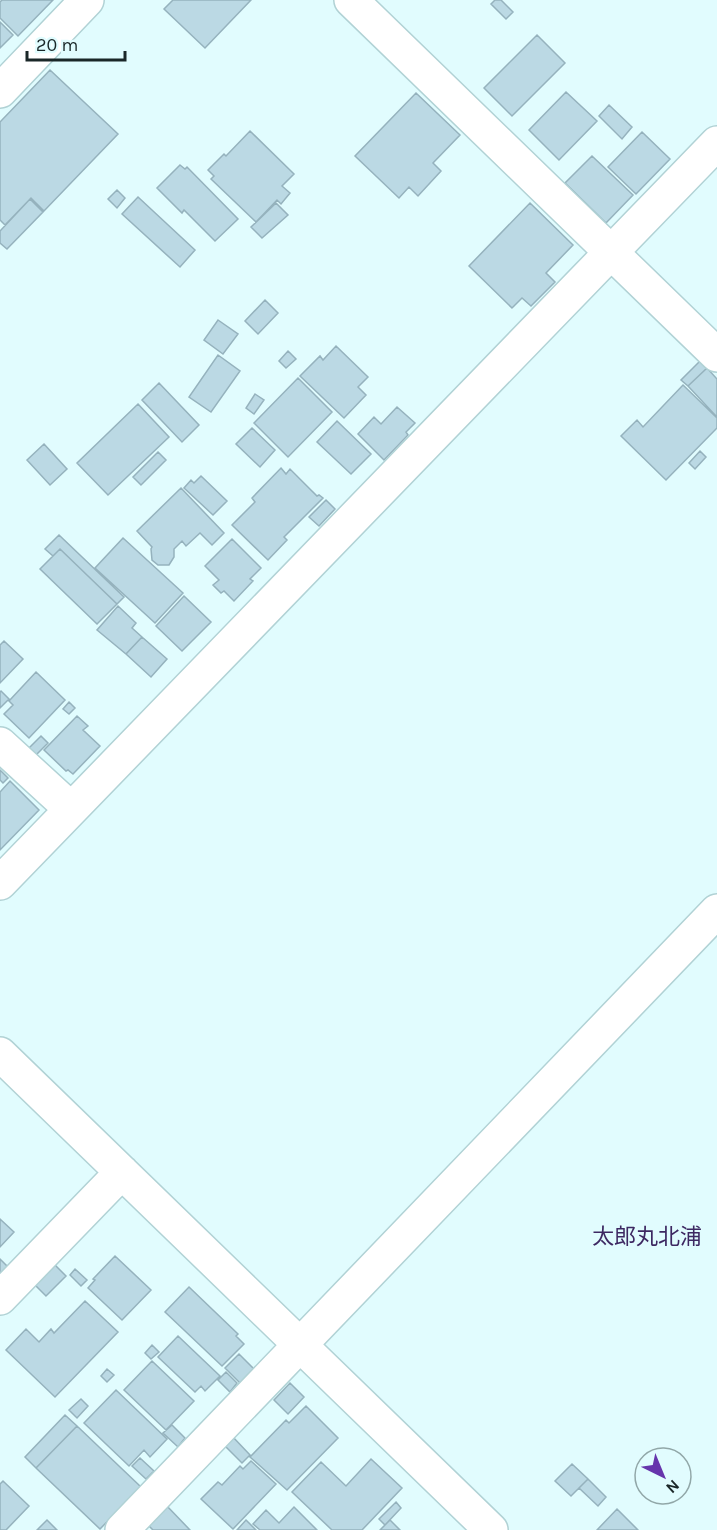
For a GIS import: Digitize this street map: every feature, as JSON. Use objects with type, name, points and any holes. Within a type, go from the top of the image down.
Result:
[{"type":"street","points":[[0,91],[87,0]]},
{"type":"street","points":[[351,0],[717,355]]},
{"type":"street","points":[[0,883],[717,143]]},
{"type":"street","points":[[0,744],[71,809]]},
{"type":"street","points":[[122,1530],[717,911]]},
{"type":"street","points":[[0,1054],[491,1530]]},
{"type":"street","points":[[0,1298],[122,1172]]},
{"type":"building","points":[[2,0],[53,0],[18,36],[0,18]]},
{"type":"building","points":[[173,0],[251,0],[205,48],[164,9]]},
{"type":"building","points":[[495,0],[501,0],[513,12],[506,19],[491,4]]},
{"type":"building","points":[[0,22],[13,35],[0,48]]},
{"type":"building","points":[[537,35],[565,63],[512,116],[484,88]]},
{"type":"building","points":[[50,70],[118,134],[44,211],[31,198],[5,225],[0,220],[0,122]]},
{"type":"building","points":[[566,92],[597,121],[559,160],[529,130]]},
{"type":"building","points":[[416,93],[460,135],[433,163],[441,171],[418,196],[409,187],[399,198],[355,156]]},
{"type":"building","points":[[609,105],[632,127],[622,139],[599,116]]},
{"type":"building","points":[[250,131],[294,174],[282,186],[290,193],[281,204],[277,200],[256,222],[211,179],[214,176],[208,170],[224,154],[226,156]]},
{"type":"building","points":[[642,132],[670,159],[636,194],[608,167]]},
{"type":"building","points":[[592,156],[633,195],[606,223],[565,183]]},
{"type":"building","points":[[180,165],[185,169],[187,167],[238,219],[215,241],[184,210],[182,213],[157,188]]},
{"type":"building","points":[[117,190],[125,198],[117,208],[108,199]]},
{"type":"building","points":[[138,197],[195,250],[180,267],[122,214]]},
{"type":"building","points":[[30,199],[43,212],[7,249],[0,243],[0,231]]},
{"type":"building","points":[[276,203],[288,215],[262,238],[251,227]]},
{"type":"building","points":[[530,203],[573,245],[546,273],[555,282],[531,306],[522,298],[512,308],[469,266]]},
{"type":"building","points":[[265,300],[278,313],[258,334],[245,321]]},
{"type":"building","points":[[218,320],[238,334],[223,354],[204,340]]},
{"type":"building","points":[[336,346],[368,377],[358,387],[366,395],[344,418],[300,376],[320,356],[323,360]]},
{"type":"building","points":[[288,351],[296,359],[286,368],[279,361]]},
{"type":"building","points":[[218,355],[240,371],[211,412],[189,397]]},
{"type":"building","points":[[700,361],[707,368],[688,386],[681,380]]},
{"type":"building","points":[[707,368],[717,379],[717,417],[688,386]]},
{"type":"building","points":[[298,378],[332,412],[288,457],[254,423]]},
{"type":"building","points":[[159,383],[199,425],[182,442],[142,400]]},
{"type":"building","points":[[683,385],[717,418],[717,428],[666,480],[621,436],[637,420],[643,427]]},
{"type":"building","points":[[255,394],[264,400],[254,414],[246,408]]},
{"type":"building","points":[[138,404],[169,437],[108,495],[77,463]]},
{"type":"building","points":[[397,407],[415,423],[406,432],[408,435],[384,460],[358,434],[374,417],[381,424]]},
{"type":"building","points":[[337,421],[371,454],[351,474],[317,442]]},
{"type":"building","points":[[252,428],[275,450],[260,467],[236,444]]},
{"type":"building","points":[[44,444],[67,469],[50,485],[27,460]]},
{"type":"building","points":[[700,451],[706,457],[695,469],[689,463]]},
{"type":"building","points":[[158,452],[166,460],[141,485],[133,477]]},
{"type":"building","points":[[281,468],[286,474],[290,469],[317,496],[323,498],[284,537],[287,540],[268,560],[232,525],[255,502],[252,498]]},
{"type":"building","points":[[201,476],[227,501],[213,515],[184,488],[191,480],[194,483]]},
{"type":"building","points":[[181,488],[224,533],[212,545],[200,533],[186,546],[182,541],[174,549],[174,557],[169,565],[158,565],[152,560],[152,547],[137,531]]},
{"type":"building","points":[[326,500],[335,509],[319,526],[309,517]]},
{"type":"building","points":[[59,535],[124,597],[117,604],[60,549],[53,556],[45,549]]},
{"type":"building","points":[[123,538],[183,593],[155,623],[95,568]]},
{"type":"building","points":[[232,539],[261,568],[250,579],[253,581],[234,601],[224,591],[221,593],[213,585],[219,580],[205,566]]},
{"type":"building","points":[[60,549],[117,604],[97,624],[40,569]]},
{"type":"building","points":[[184,596],[211,622],[182,651],[156,626]]},
{"type":"building","points":[[118,606],[136,623],[132,628],[142,637],[126,654],[97,630]]},
{"type":"building","points":[[142,637],[167,659],[151,677],[126,654]]},
{"type":"building","points":[[4,641],[23,659],[0,683],[0,645]]},
{"type":"building","points":[[36,672],[65,700],[29,738],[4,714],[13,705],[9,701]]},
{"type":"building","points":[[0,692],[9,699],[0,708]]},
{"type":"building","points":[[69,702],[75,708],[69,714],[63,709]]},
{"type":"building","points":[[77,716],[88,726],[83,730],[100,746],[73,774],[66,771],[44,750]]},
{"type":"building","points":[[41,736],[48,743],[35,756],[28,749]]},
{"type":"building","points":[[0,770],[8,778],[3,783],[0,780]]},
{"type":"building","points":[[10,781],[39,810],[0,850],[0,792]]},
{"type":"building","points":[[0,1219],[14,1232],[0,1247]]},
{"type":"building","points":[[115,1256],[151,1290],[122,1320],[88,1288],[95,1280],[93,1279]]},
{"type":"building","points":[[0,1259],[8,1267],[0,1275]]},
{"type":"building","points":[[53,1263],[66,1276],[46,1296],[33,1283]]},
{"type":"building","points":[[75,1269],[87,1280],[81,1286],[70,1275]]},
{"type":"building","points":[[189,1287],[238,1334],[236,1336],[244,1344],[222,1366],[165,1312]]},
{"type":"building","points":[[85,1301],[118,1332],[55,1397],[6,1350],[26,1329],[39,1342],[51,1329],[54,1333]]},
{"type":"building","points":[[178,1336],[220,1376],[205,1391],[201,1386],[195,1392],[158,1357]]},
{"type":"building","points":[[152,1345],[159,1352],[151,1359],[145,1353]]},
{"type":"building","points":[[239,1354],[254,1369],[240,1383],[225,1368]]},
{"type":"building","points":[[152,1361],[194,1401],[166,1430],[124,1390]]},
{"type":"building","points":[[107,1369],[114,1375],[107,1382],[101,1376]]},
{"type":"building","points":[[226,1372],[237,1383],[230,1392],[218,1380]]},
{"type":"building","points":[[290,1383],[304,1397],[288,1414],[274,1400]]},
{"type":"building","points":[[116,1390],[167,1439],[150,1457],[144,1450],[129,1466],[84,1423]]},
{"type":"building","points":[[81,1399],[88,1406],[77,1418],[69,1410]]},
{"type":"building","points":[[306,1406],[338,1438],[287,1490],[250,1457],[286,1420],[289,1423]]},
{"type":"building","points":[[65,1415],[77,1426],[36,1468],[25,1457]]},
{"type":"building","points":[[172,1425],[185,1438],[178,1447],[163,1433]]},
{"type":"building","points":[[77,1426],[141,1487],[100,1529],[36,1468]]},
{"type":"building","points":[[232,1436],[250,1455],[242,1463],[224,1445]]},
{"type":"building","points":[[140,1458],[154,1471],[146,1479],[132,1466]]},
{"type":"building","points":[[371,1459],[402,1488],[362,1530],[332,1530],[292,1492],[321,1462],[346,1486]]},
{"type":"building","points":[[251,1461],[276,1484],[233,1529],[201,1499],[218,1482],[222,1485],[240,1466],[243,1469]]},
{"type":"building","points":[[572,1464],[588,1479],[571,1496],[555,1481]]},
{"type":"building","points":[[588,1479],[606,1497],[598,1506],[579,1488]]},
{"type":"building","points":[[3,1481],[29,1506],[6,1530],[0,1530],[0,1484]]},
{"type":"building","points":[[396,1502],[401,1508],[385,1525],[379,1519]]},
{"type":"building","points":[[166,1505],[190,1530],[153,1530],[147,1524]]},
{"type":"building","points":[[294,1507],[317,1530],[260,1530],[253,1524],[266,1510],[279,1523]]},
{"type":"building","points":[[617,1509],[638,1530],[597,1530]]},
{"type":"building","points":[[47,1520],[57,1530],[37,1530]]},
{"type":"building","points":[[246,1520],[256,1530],[237,1530]]},
{"type":"building","points":[[390,1520],[400,1530],[380,1530]]},
{"type":"district","name":"太郎丸北浦","points":[[647,1237]]}]
